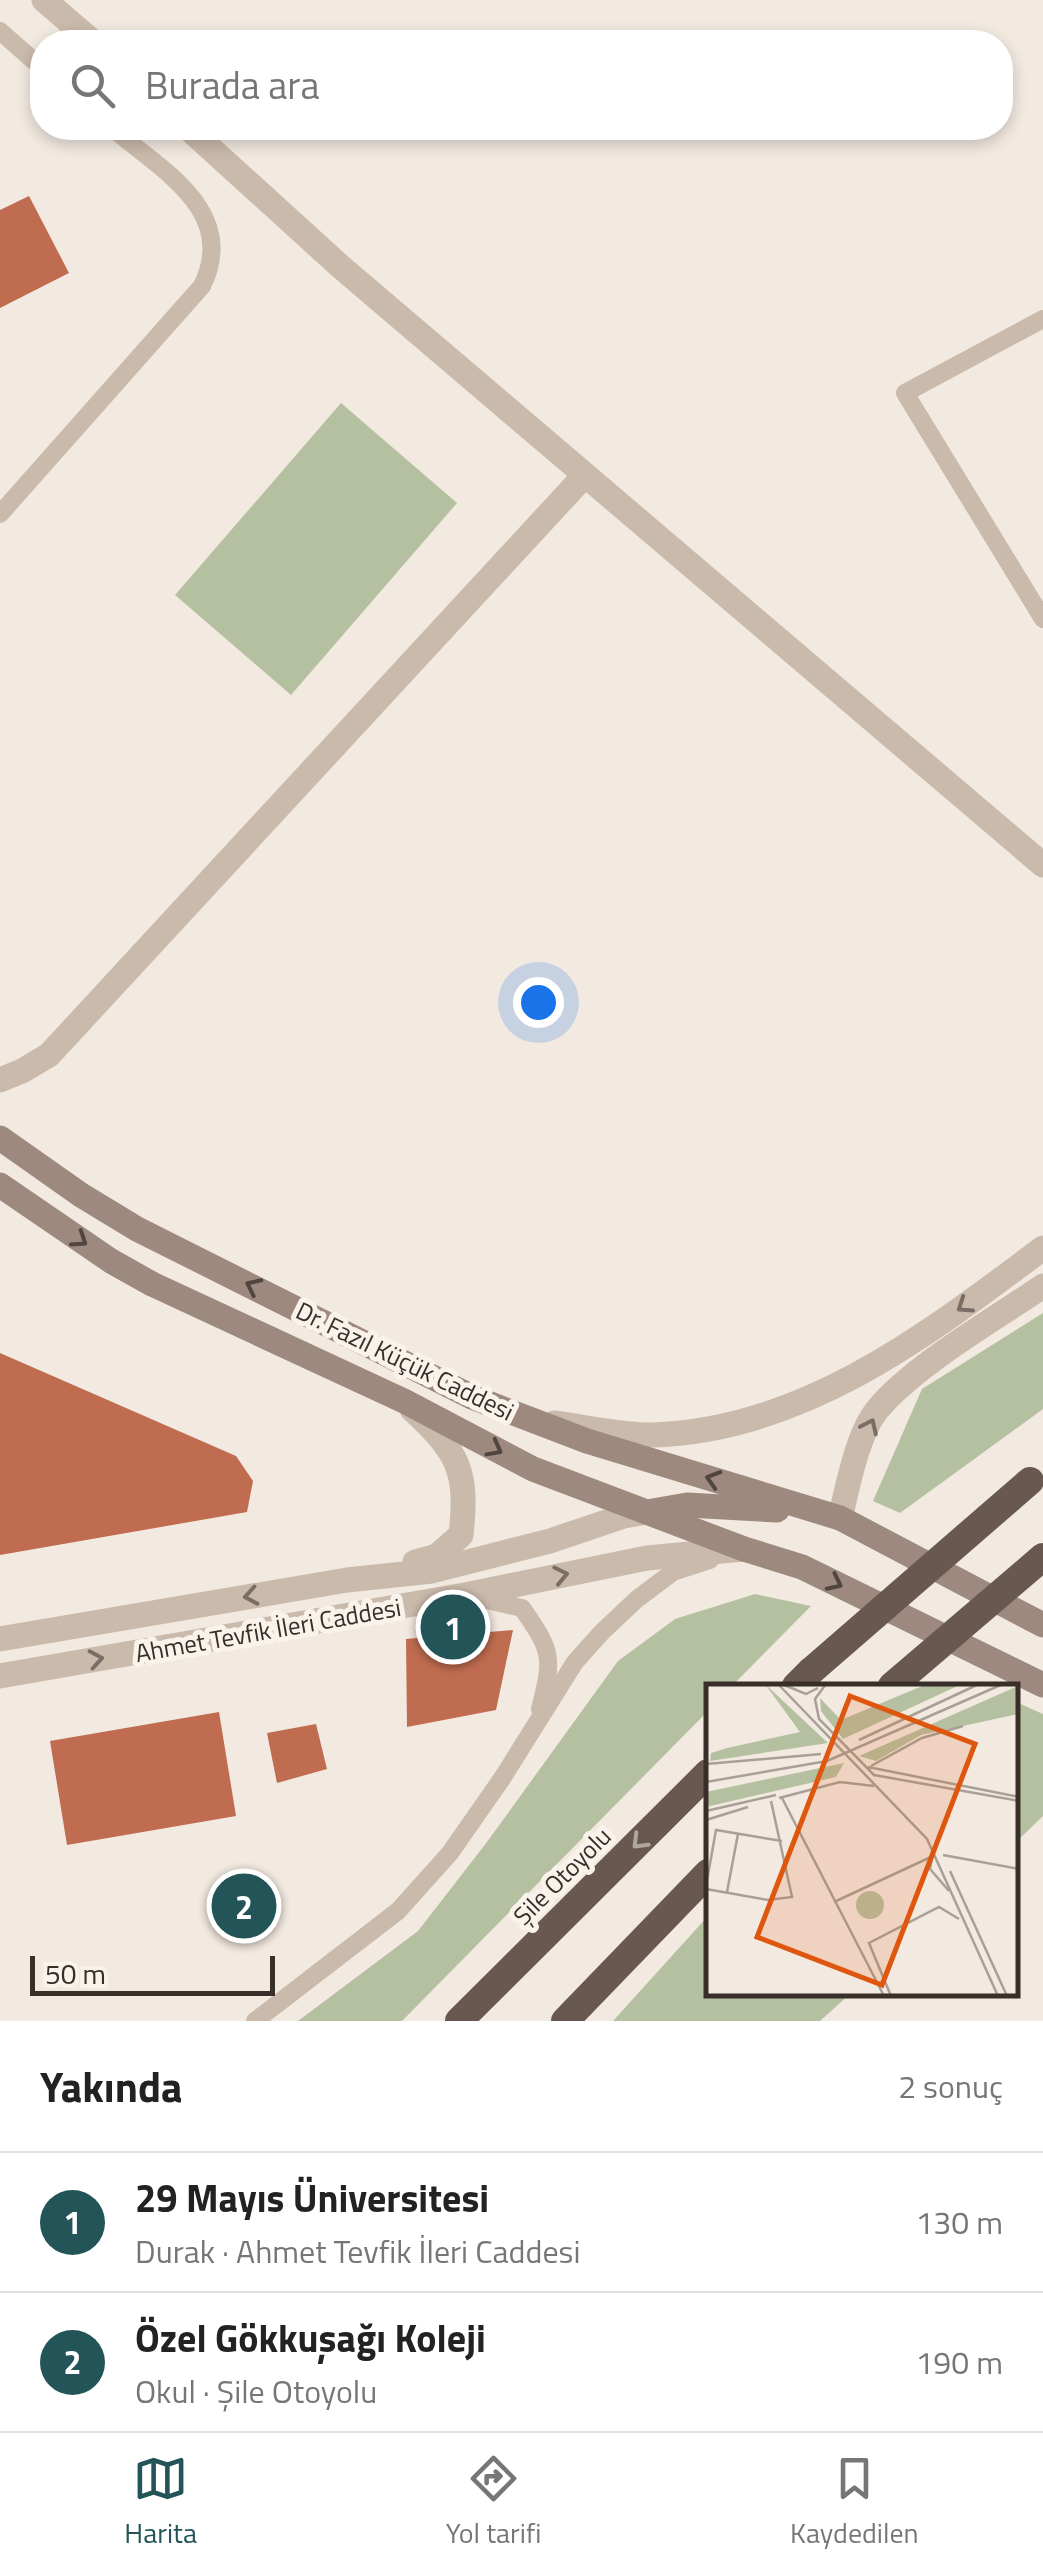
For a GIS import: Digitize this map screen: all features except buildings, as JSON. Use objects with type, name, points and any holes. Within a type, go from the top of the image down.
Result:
[{"type":"highway","points":[[803,1679],[1037,1477]]},
{"type":"highway","points":[[894,1684],[1043,1557]]},
{"type":"highway","name":"Şile Otoyolu","points":[[459,2021],[706,1775]]},
{"type":"highway","points":[[565,2021],[706,1875]]},
{"type":"main road","name":"Dr. Fazıl Küçük Caddesi","points":[[0,1138],[137,1230],[472,1396],[524,1419],[840,1518]]},
{"type":"main road","name":"Dr. Fazıl Küçük Caddesi","points":[[0,1185],[111,1261],[152,1284],[404,1401],[533,1469],[744,1548]]},
{"type":"main road","points":[[648,1512],[687,1505],[840,1518],[1043,1625]]},
{"type":"main road","name":"Ahmet Tevfik İleri Caddesi","points":[[744,1548],[802,1567],[1043,1685]]},
{"type":"street","points":[[44,0],[79,30]]},
{"type":"street","points":[[201,140],[340,267],[1043,865]]},
{"type":"street","points":[[0,1080],[49,1055],[585,475]]},
{"type":"street","points":[[524,1419],[651,1435],[743,1423],[812,1398],[874,1366],[1043,1248]]},
{"type":"street","points":[[840,1518],[856,1458],[875,1412],[906,1382],[1043,1286]]},
{"type":"street","points":[[347,1580],[437,1556],[461,1535],[465,1499],[458,1461],[404,1401]]},
{"type":"street","name":"Ahmet Tevfik İleri Caddesi","points":[[0,1639],[347,1580],[432,1571],[648,1512]]},
{"type":"street","name":"Ahmet Tevfik İleri Caddesi","points":[[0,1676],[465,1595],[647,1558],[744,1548]]},
{"type":"lane","points":[[0,31],[30,57]]},
{"type":"lane","points":[[0,514],[202,286],[210,270],[213,236],[202,208],[126,140]]},
{"type":"lane","points":[[1043,319],[905,393],[1043,619]]},
{"type":"lane","points":[[254,2021],[398,1912],[450,1853],[575,1662],[637,1599],[673,1572],[744,1548]]},
{"type":"lane","points":[[465,1595],[522,1608],[543,1638],[551,1664],[537,1724]]},
{"type":"green space","points":[[341,403],[457,503],[291,695],[175,595]]},
{"type":"green space","points":[[1043,1313],[1043,1409],[900,1513],[873,1501],[922,1389]]},
{"type":"green space","points":[[755,1594],[811,1606],[734,1684],[706,1684],[706,1713],[402,2021],[298,2021],[418,1931],[618,1661],[675,1619]]},
{"type":"green space","points":[[1018,1703],[1043,1714],[1043,1816],[1018,1840]]},
{"type":"green space","points":[[706,1918],[706,1996],[848,1996],[820,2021],[613,2021]]},
{"type":"place","name":"29 Mayıs Üniversitesi","points":[[453,1627]]},
{"type":"place","name":"Özel Gökkuşağı Koleji","points":[[244,1906]]}]
